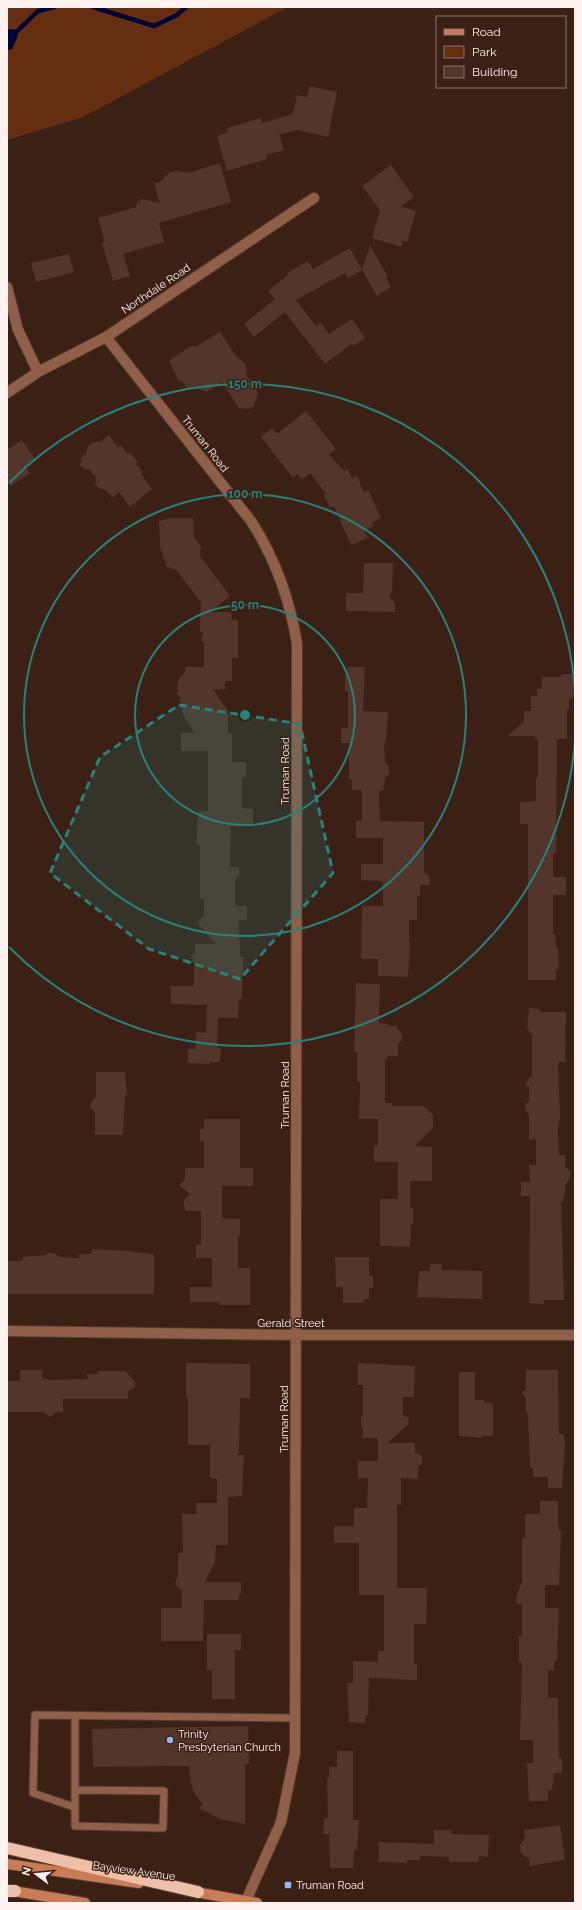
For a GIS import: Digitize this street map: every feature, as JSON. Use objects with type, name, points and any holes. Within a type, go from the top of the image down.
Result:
[{"type":"highway","points":[[7,1848],[198,1892]]},
{"type":"main road","name":"Bayview Avenue","points":[[7,1864],[198,1892],[257,1903]]},
{"type":"main road","points":[[10,1891],[85,1903]]},
{"type":"street","name":"Northdale Road","points":[[7,393],[38,372],[106,337],[314,198]]},
{"type":"street","points":[[7,287],[18,330],[38,372]]},
{"type":"street","name":"Truman Road","points":[[106,337],[262,538],[274,562],[293,620],[297,644],[297,1335],[295,1753],[281,1822],[246,1902]]},
{"type":"street","name":"Gerald Street","points":[[7,1331],[297,1335],[575,1335]]},
{"type":"lane","points":[[74,1807],[33,1794],[35,1715],[295,1718]]},
{"type":"lane","points":[[74,1716],[75,1826],[163,1828],[164,1791],[75,1790]]},
{"type":"highlighted area","points":[[179,705],[300,724],[333,873],[240,979],[149,949],[50,873],[100,757]]},
{"type":"green space","points":[[7,7],[288,7],[83,117],[7,140]]},
{"type":"shaded area","points":[[7,30],[17,30],[18,36],[12,49],[7,50]]},
{"type":"building","points":[[310,86],[337,92],[328,137],[297,130],[279,135],[284,150],[266,155],[267,159],[227,171],[217,136],[228,132],[227,128],[261,118],[262,123],[293,114],[297,95],[307,97]]},
{"type":"building","points":[[220,163],[231,202],[159,223],[164,242],[123,254],[130,276],[113,281],[102,243],[105,242],[98,218],[136,207],[137,202],[142,199],[160,203],[154,183],[160,182],[170,172],[179,171],[188,173]]},
{"type":"building","points":[[391,165],[414,197],[401,206],[416,211],[407,242],[403,241],[401,247],[372,238],[380,210],[362,186]]},
{"type":"building","points":[[370,245],[388,277],[386,278],[391,287],[377,296],[362,270]]},
{"type":"building","points":[[350,248],[362,270],[348,278],[345,273],[296,300],[316,326],[321,323],[329,334],[352,319],[365,338],[353,346],[351,344],[325,364],[285,312],[254,337],[244,324],[275,299],[268,291],[288,275],[287,273],[308,261],[313,269]]},
{"type":"building","points":[[69,254],[74,272],[36,282],[31,263]]},
{"type":"building","points":[[220,332],[236,356],[244,362],[247,370],[246,374],[258,393],[254,406],[249,409],[239,408],[222,382],[207,392],[193,387],[188,390],[182,381],[179,381],[169,361],[186,349],[194,345],[195,347]]},
{"type":"building","points":[[306,411],[336,449],[329,454],[344,471],[348,469],[352,478],[357,476],[364,492],[368,490],[381,518],[372,523],[374,526],[364,531],[368,538],[351,545],[334,506],[330,508],[324,495],[326,494],[310,473],[302,480],[297,474],[293,478],[261,437],[272,428],[277,434]]},
{"type":"building","points":[[109,435],[118,447],[121,445],[128,454],[130,453],[138,462],[136,464],[143,472],[141,474],[152,489],[130,507],[119,492],[112,498],[106,490],[100,489],[95,484],[96,477],[90,470],[84,469],[80,465],[81,458],[86,453],[88,446],[93,442],[100,442]]},
{"type":"building","points":[[22,440],[35,459],[25,466],[30,473],[11,486],[7,480],[7,450]]},
{"type":"building","points":[[170,518],[193,518],[194,537],[201,546],[200,556],[230,596],[210,612],[231,612],[232,620],[238,620],[238,658],[232,658],[232,681],[225,681],[225,689],[213,689],[228,711],[228,733],[232,733],[232,762],[246,762],[246,777],[243,777],[242,784],[242,808],[253,809],[253,826],[231,826],[230,867],[239,867],[239,875],[235,880],[235,906],[247,906],[247,920],[239,920],[240,957],[243,957],[242,999],[239,999],[238,1018],[218,1018],[217,1048],[221,1048],[220,1062],[210,1062],[210,1064],[188,1063],[188,1049],[195,1049],[196,1032],[206,1033],[207,1005],[171,1004],[171,986],[194,986],[194,963],[192,960],[192,955],[195,953],[195,944],[216,944],[199,925],[199,920],[204,916],[204,899],[200,899],[200,845],[197,845],[197,826],[199,811],[208,811],[208,751],[181,751],[181,733],[195,733],[183,715],[180,697],[177,694],[178,680],[185,672],[185,667],[204,667],[204,643],[201,641],[203,632],[200,632],[201,602],[176,570],[167,567],[160,547],[159,521]]},
{"type":"building","points":[[364,563],[393,563],[392,592],[389,596],[395,604],[395,612],[346,611],[346,593],[363,593]]},
{"type":"building","points":[[347,667],[365,667],[363,711],[388,712],[386,743],[384,743],[385,762],[389,767],[389,774],[385,779],[383,791],[379,791],[380,821],[424,822],[424,873],[429,876],[430,885],[420,885],[420,896],[417,896],[417,920],[409,920],[410,943],[408,977],[378,976],[378,959],[361,959],[362,906],[383,906],[383,881],[361,880],[361,864],[383,864],[383,838],[356,838],[356,821],[362,821],[362,790],[352,790],[352,779],[349,779],[349,743],[341,743],[341,728],[348,728],[348,691],[345,691],[345,675],[347,675]]},
{"type":"building","points":[[561,674],[575,674],[575,694],[573,694],[573,699],[569,699],[569,709],[567,709],[567,739],[557,739],[556,853],[553,853],[553,877],[566,877],[566,895],[553,895],[553,934],[555,934],[556,947],[558,947],[559,969],[556,969],[556,980],[528,980],[528,824],[520,824],[520,802],[536,801],[536,778],[538,778],[538,739],[535,739],[535,736],[508,736],[524,721],[524,711],[531,711],[531,696],[537,696],[537,689],[542,689],[542,677],[561,677]]},
{"type":"building","points":[[356,983],[380,984],[379,1023],[388,1024],[388,1026],[397,1026],[398,1030],[402,1034],[402,1040],[398,1044],[398,1056],[388,1056],[387,1059],[385,1059],[385,1103],[392,1103],[392,1106],[424,1106],[433,1115],[433,1128],[415,1146],[432,1147],[432,1181],[410,1181],[410,1208],[413,1208],[413,1224],[411,1224],[410,1247],[380,1246],[380,1199],[398,1199],[398,1162],[374,1162],[374,1146],[378,1146],[378,1119],[359,1119],[360,1082],[357,1082],[357,1052],[354,1052]]},
{"type":"building","points":[[529,1008],[540,1009],[540,1012],[566,1012],[565,1062],[558,1062],[560,1117],[558,1130],[559,1155],[565,1155],[565,1167],[571,1172],[570,1178],[565,1185],[565,1196],[563,1196],[564,1201],[561,1201],[564,1300],[544,1300],[544,1304],[529,1303],[530,1196],[521,1196],[521,1182],[530,1182],[529,1165],[536,1165],[536,1139],[529,1140],[529,1115],[525,1109],[525,1105],[529,1101],[529,1087],[525,1084],[529,1077],[532,1077],[532,1033],[529,1033],[527,1028]]},
{"type":"building","points":[[96,1072],[125,1072],[127,1095],[125,1095],[123,1135],[95,1135],[95,1112],[90,1108],[91,1102],[96,1097]]},
{"type":"building","points":[[204,1119],[240,1119],[240,1168],[253,1168],[253,1186],[222,1186],[222,1218],[240,1219],[240,1236],[238,1236],[238,1268],[250,1268],[250,1305],[219,1305],[219,1302],[190,1302],[190,1287],[212,1287],[212,1258],[196,1258],[196,1245],[201,1245],[201,1211],[186,1211],[184,1200],[190,1194],[179,1185],[185,1180],[185,1168],[204,1168],[204,1142],[200,1141],[200,1129],[204,1129]]},
{"type":"building","points":[[92,1249],[133,1251],[154,1254],[154,1293],[7,1294],[7,1261],[23,1261],[23,1257],[46,1255],[48,1253],[54,1253],[59,1257],[79,1258],[79,1254],[91,1254]]},
{"type":"building","points":[[335,1257],[369,1257],[369,1276],[373,1276],[373,1288],[369,1288],[369,1299],[365,1299],[364,1303],[343,1303],[343,1287],[336,1287]]},
{"type":"building","points":[[430,1264],[442,1264],[442,1270],[482,1271],[482,1299],[417,1297],[419,1271],[430,1271]]},
{"type":"building","points":[[186,1363],[250,1364],[250,1398],[240,1398],[238,1455],[244,1455],[242,1496],[228,1497],[228,1545],[216,1545],[215,1562],[205,1582],[241,1582],[241,1594],[238,1600],[204,1600],[203,1641],[161,1641],[161,1608],[182,1608],[182,1591],[175,1584],[178,1575],[178,1553],[183,1553],[182,1514],[197,1514],[196,1503],[217,1503],[217,1479],[210,1478],[210,1445],[188,1445]]},
{"type":"building","points":[[358,1363],[415,1366],[414,1397],[403,1397],[403,1415],[409,1418],[408,1424],[388,1443],[415,1443],[415,1453],[422,1456],[422,1464],[418,1467],[418,1479],[401,1478],[401,1505],[397,1504],[397,1588],[427,1588],[426,1624],[414,1624],[414,1664],[417,1664],[417,1680],[369,1678],[368,1715],[366,1715],[365,1723],[349,1722],[347,1683],[353,1683],[353,1661],[378,1662],[378,1651],[384,1651],[384,1595],[359,1595],[359,1543],[334,1543],[334,1526],[354,1526],[354,1508],[367,1508],[368,1478],[358,1478],[358,1461],[378,1461],[378,1438],[363,1438],[361,1416],[363,1416],[363,1385],[358,1385]]},
{"type":"building","points":[[20,1370],[43,1370],[42,1378],[51,1380],[88,1379],[87,1374],[98,1374],[98,1371],[125,1371],[135,1381],[135,1387],[128,1392],[128,1399],[63,1399],[63,1412],[57,1412],[50,1417],[43,1412],[7,1412],[7,1381],[20,1381]]},
{"type":"building","points":[[526,1370],[558,1370],[559,1434],[564,1434],[565,1442],[562,1488],[548,1488],[548,1477],[533,1477],[533,1468],[530,1468],[528,1413],[526,1413],[526,1398],[522,1392],[526,1389]]},
{"type":"building","points":[[459,1372],[475,1372],[475,1400],[484,1400],[484,1402],[493,1404],[493,1436],[482,1436],[482,1438],[459,1436]]},
{"type":"building","points":[[540,1501],[558,1501],[559,1531],[561,1531],[559,1585],[545,1585],[545,1608],[559,1608],[557,1661],[554,1661],[554,1670],[548,1670],[548,1698],[558,1698],[559,1758],[562,1758],[562,1773],[554,1773],[552,1790],[548,1790],[548,1801],[529,1801],[527,1763],[533,1763],[533,1740],[520,1740],[522,1662],[519,1662],[519,1636],[522,1636],[522,1604],[517,1604],[516,1597],[522,1581],[522,1538],[525,1538],[525,1514],[540,1514]]},
{"type":"building","points":[[207,1634],[241,1634],[241,1650],[235,1650],[235,1699],[212,1699],[212,1670],[207,1670]]},
{"type":"building","name":"Trinity Presbyterian Church","points":[[248,1726],[249,1764],[245,1764],[245,1824],[223,1820],[199,1808],[203,1804],[194,1793],[189,1766],[93,1767],[92,1729]]},
{"type":"building","points":[[337,1751],[353,1751],[353,1820],[359,1820],[357,1850],[354,1850],[353,1868],[330,1868],[329,1834],[323,1834],[324,1818],[328,1818],[327,1778],[329,1778],[329,1767],[337,1767]]},
{"type":"building","points":[[560,1825],[565,1860],[530,1866],[529,1859],[521,1853],[520,1845],[525,1838],[524,1830]]},
{"type":"building","points":[[434,1830],[451,1830],[451,1834],[489,1835],[488,1857],[479,1856],[479,1862],[449,1862],[449,1857],[420,1856],[420,1860],[407,1860],[407,1863],[379,1862],[379,1842],[434,1844]]},
{"type":"waterway","points":[[7,41],[38,11],[54,7]]},
{"type":"waterway","points":[[93,7],[154,26],[177,15],[186,7]]},
{"type":"place","name":"Trinity Presbyterian Church","points":[[170,1740]]},
{"type":"place","name":"Truman Road","points":[[288,1885]]}]
